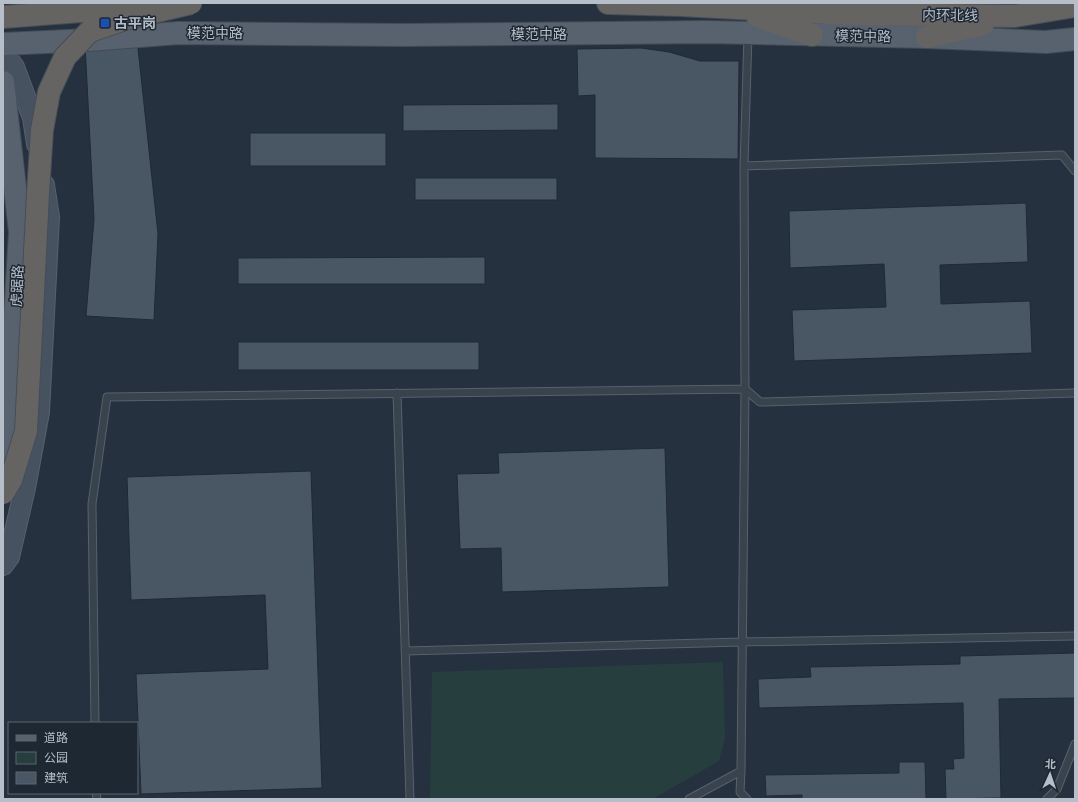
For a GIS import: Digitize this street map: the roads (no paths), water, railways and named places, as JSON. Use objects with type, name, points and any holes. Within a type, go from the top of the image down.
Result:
[{"type":"highway","points":[[3,17],[190,3]]},
{"type":"highway","points":[[3,492],[11,480],[26,431],[42,130],[49,92],[65,57],[90,31],[128,18],[190,3]]},
{"type":"highway","name":"内环北线","points":[[608,3],[731,7],[848,14],[1015,16],[1075,6]]},
{"type":"highway","points":[[731,7],[812,35]]},
{"type":"highway","points":[[927,37],[1015,16]]},
{"type":"main road","points":[[46,3],[52,42]]},
{"type":"main road","name":"模范中路","points":[[3,44],[178,33],[396,35],[708,32],[927,37],[1046,42],[1075,39]]},
{"type":"main road","points":[[3,53],[14,67],[33,118],[49,217],[38,420],[25,488],[9,557],[3,565]]},
{"type":"main road","name":"虎踞路","points":[[3,86],[20,232],[11,395],[3,492]]},
{"type":"main road","points":[[11,395],[42,356]]},
{"type":"lane","points":[[747,799],[740,792],[745,389],[744,166],[748,34]]},
{"type":"lane","points":[[1046,42],[1075,46]]},
{"type":"lane","points":[[744,166],[1062,155],[1075,171]]},
{"type":"lane","points":[[95,722],[92,504],[107,397],[745,389],[760,402],[1075,393]]},
{"type":"lane","points":[[397,393],[410,799]]},
{"type":"lane","points":[[405,651],[742,642],[1075,636]]},
{"type":"lane","points":[[1047,799],[1057,788],[1075,744]]},
{"type":"lane","points":[[689,799],[741,771]]},
{"type":"place","name":"古平岗","points":[[105,23]]}]
